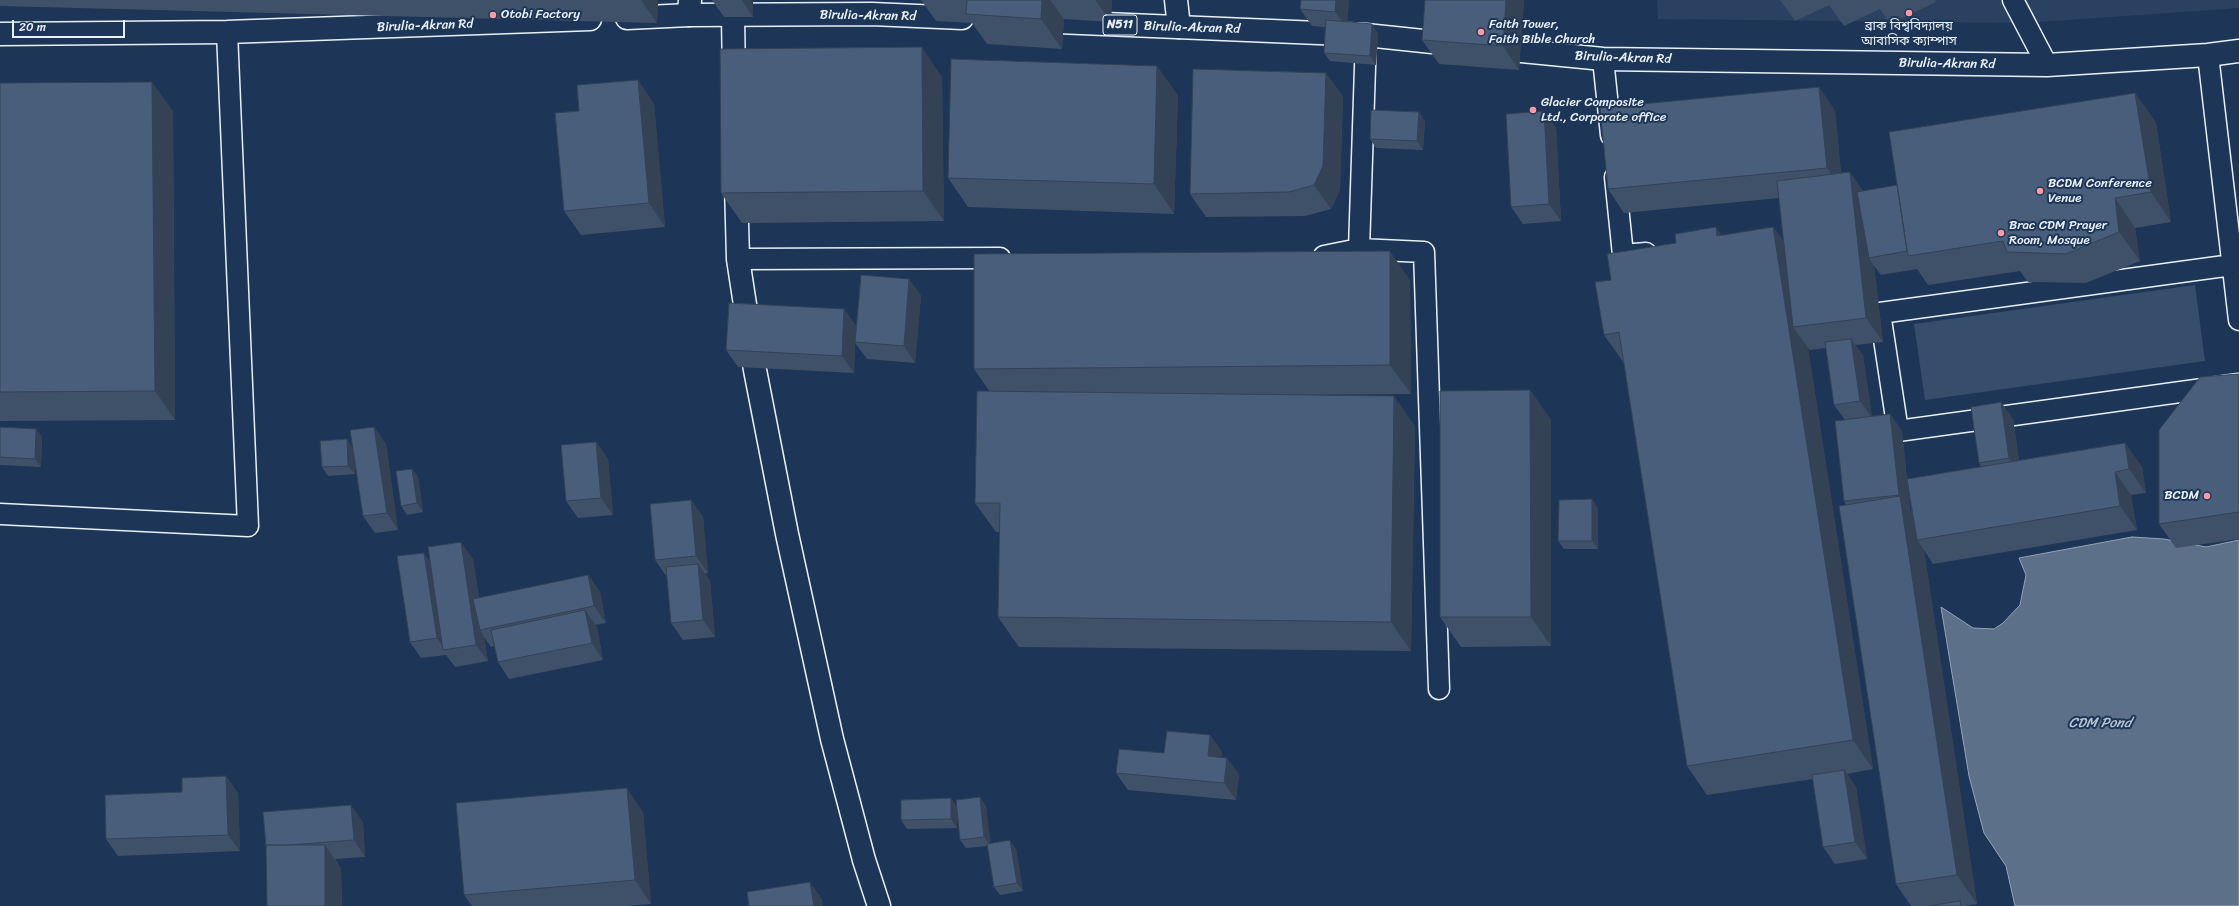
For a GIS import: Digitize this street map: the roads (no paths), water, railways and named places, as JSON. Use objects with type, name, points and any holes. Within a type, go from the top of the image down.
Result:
[{"type":"main road","points":[[1176,0],[1179,27]]},
{"type":"main road","name":"Birulia-Akran Rd","points":[[0,34],[227,32],[690,7],[733,16],[873,7],[982,19]]},
{"type":"main road","points":[[733,16],[734,102]]},
{"type":"main road","name":"Birulia-Akran Rd","points":[[1014,20],[1366,35],[1603,59],[2047,66],[2208,55],[2239,51]]},
{"type":"main road","points":[[736,165],[738,259],[755,370],[786,534],[832,739],[864,860],[879,906]]},
{"type":"lane","points":[[2013,0],[2047,66]]},
{"type":"lane","points":[[0,514],[248,526],[227,32]]},
{"type":"lane","points":[[1359,249],[1366,35]]},
{"type":"lane","points":[[2208,55],[2231,191],[2232,265],[2239,320]]},
{"type":"lane","points":[[1603,59],[1623,255],[1661,251]]},
{"type":"lane","points":[[1303,257],[1319,256],[1359,249],[1424,252],[1439,689]]},
{"type":"lane","points":[[738,259],[1019,258]]},
{"type":"lane","points":[[2232,265],[1880,313],[1898,431],[2239,384]]},
{"type":"water","name":"CDM Pond","points":[[2132,537],[2164,539],[2206,547],[2239,540],[2239,906],[2015,906],[2006,866],[1984,833],[1969,776],[1941,607],[1973,628],[1994,629],[2003,623],[2020,605],[2026,575],[2019,558]]},
{"type":"place","name":"ব্রাক বিশ্ববিদ্যালয় আবাসিক ক্যাম্পাস","points":[[1909,13]]},
{"type":"place","name":"Otobi Factory","points":[[493,15]]},
{"type":"place","name":"Faith Tower, Faith Bible Church","points":[[1481,32]]},
{"type":"place","name":"Glacier Composite Ltd., Corporate office","points":[[1533,110]]},
{"type":"place","name":"BCDM Conference Venue","points":[[2040,191]]},
{"type":"place","name":"Brac CDM Prayer Room, Mosque","points":[[2001,233]]},
{"type":"place","name":"BCDM","points":[[2207,496]]}]
